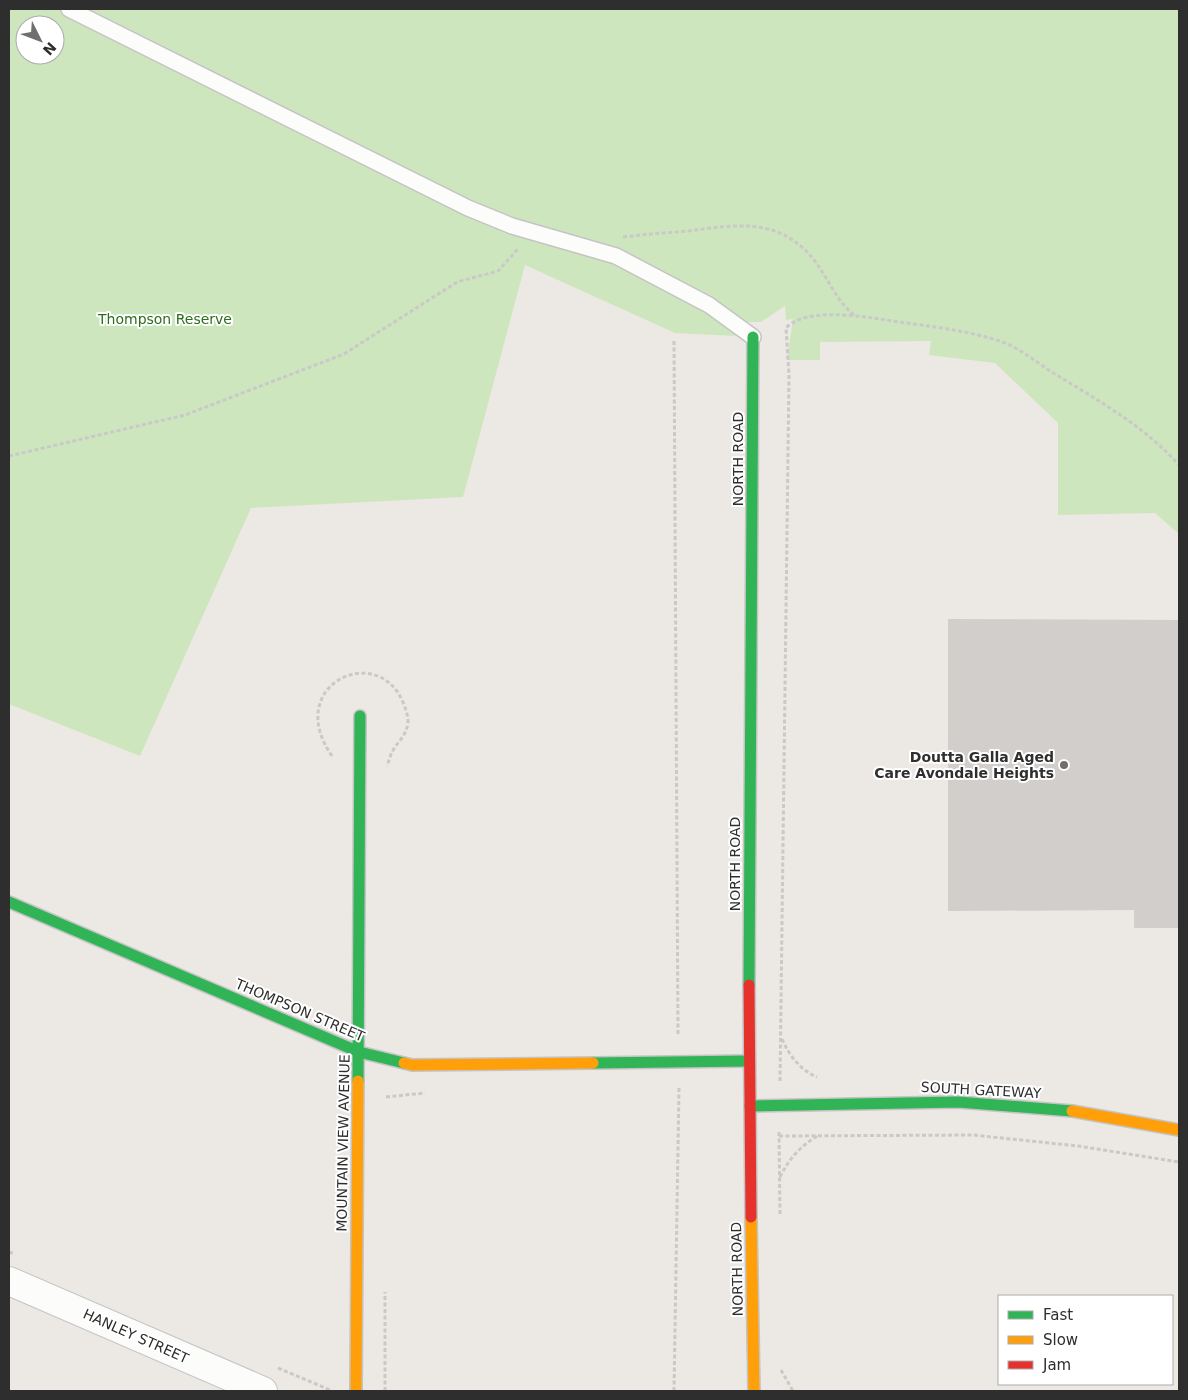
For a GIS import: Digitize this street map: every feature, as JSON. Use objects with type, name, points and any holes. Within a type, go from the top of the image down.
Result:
[{"type":"street","name":"NORTH ROAD","points":[[753,337],[748,1061],[754,1391]]},
{"type":"street","name":"MOUNTAIN VIEW AVENUE","points":[[356,1391],[360,716]]},
{"type":"street","name":"THOMPSON STREET","points":[[9,902],[359,1052],[412,1064],[748,1061]]},
{"type":"street","name":"SOUTH GATEWAY","points":[[750,1106],[958,1102],[1078,1111],[1179,1130]]},
{"type":"street","name":"HANLEY STREET","points":[[9,1281],[263,1391]]},
{"type":"lane","points":[[69,9],[468,208],[533,232],[603,251],[640,268],[709,305],[753,337]]},
{"type":"path","points":[[614,238],[731,225],[760,226],[784,234],[804,249],[822,271],[837,298],[854,316]]},
{"type":"path","points":[[9,456],[185,415],[344,354],[457,282],[498,271],[533,232]]},
{"type":"path","points":[[780,1217],[780,1036],[789,375],[786,328],[794,321],[823,316],[854,316],[962,332],[1002,342],[1025,354],[1146,432],[1179,465]]},
{"type":"path","points":[[674,341],[679,1062],[674,1391]]},
{"type":"path","points":[[333,758],[324,745],[317,723],[317,708],[323,695],[334,682],[349,675],[366,673],[382,678],[392,686],[406,709],[408,722],[404,737],[392,752],[386,771]]},
{"type":"path","points":[[780,1036],[786,1050],[798,1065],[820,1078]]},
{"type":"path","points":[[386,1058],[386,1105]]},
{"type":"path","points":[[780,1178],[788,1162],[797,1151],[819,1135]]},
{"type":"path","points":[[779,1136],[973,1135],[1078,1146],[1179,1162]]},
{"type":"path","points":[[385,1283],[385,1391]]},
{"type":"path","points":[[780,1382],[780,1365],[784,1379],[793,1391]]},
{"type":"green space","name":"Thompson Reserve","points":[[9,9],[1179,9],[1179,534],[1155,513],[1058,515],[1058,423],[995,363],[929,355],[931,341],[820,342],[820,360],[787,360],[793,319],[786,320],[785,306],[761,322],[743,322],[735,336],[675,333],[525,265],[463,497],[251,508],[140,756],[9,704]]},
{"type":"building","name":"Doutta Galla Aged Care Avondale Heights","points":[[948,619],[1179,620],[1179,928],[1134,928],[1134,910],[948,911]]},
{"type":"traffic: fast","points":[[749,985],[753,337]]},
{"type":"traffic: fast","points":[[358,1081],[360,716]]},
{"type":"traffic: fast","points":[[9,902],[359,1052],[404,1063]]},
{"type":"traffic: fast","points":[[593,1063],[748,1061]]},
{"type":"traffic: fast","points":[[750,1106],[958,1102],[1072,1111]]},
{"type":"traffic: slow","points":[[404,1063],[412,1065],[593,1063]]},
{"type":"traffic: slow","points":[[356,1391],[358,1081]]},
{"type":"traffic: slow","points":[[1072,1111],[1179,1130]]},
{"type":"traffic: slow","points":[[751,1217],[754,1391]]},
{"type":"traffic: jam","points":[[749,985],[751,1217]]},
{"type":"place","name":"Doutta Galla Aged Care Avondale Heights","points":[[1064,765]]}]
